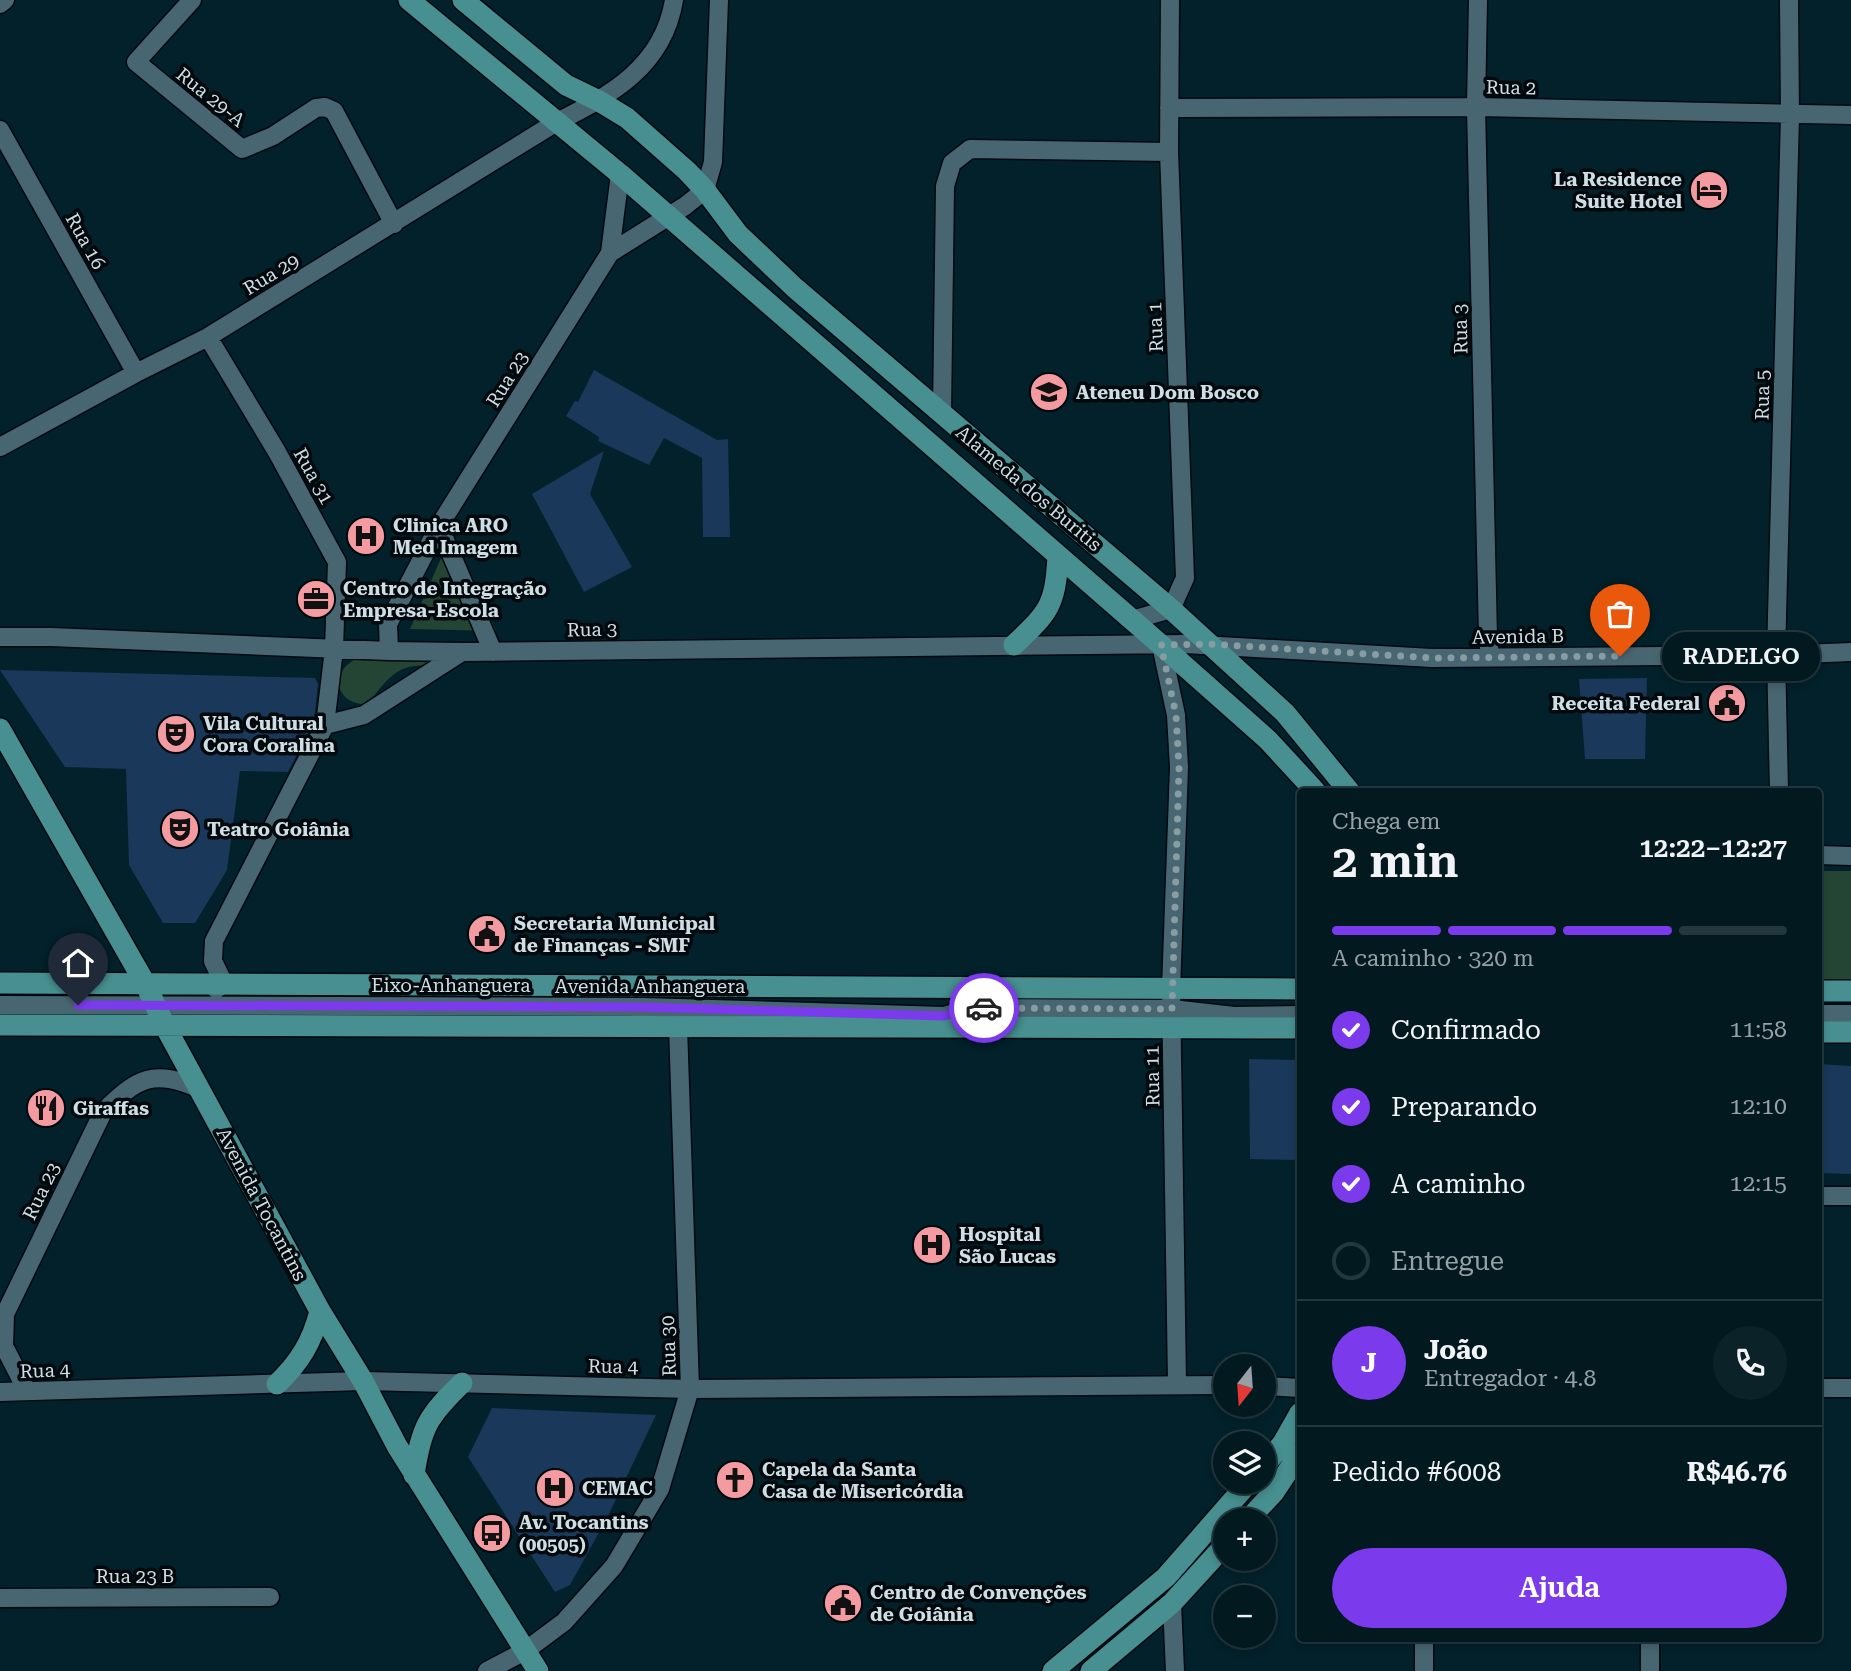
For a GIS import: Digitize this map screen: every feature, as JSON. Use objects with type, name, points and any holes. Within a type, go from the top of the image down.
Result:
[{"type":"main road","name":"Alameda dos Buritis","points":[[409,0],[620,174],[1161,645],[1268,740],[1312,788]]},
{"type":"main road","name":"Alameda dos Buritis","points":[[463,0],[566,85],[626,118],[705,190],[749,246],[1171,609],[1285,713],[1347,788]]},
{"type":"main road","points":[[1014,645],[1043,617],[1052,601],[1058,557]]},
{"type":"main road","name":"Avenida Tocantins","points":[[0,729],[146,985],[165,1026],[320,1311],[363,1381],[414,1475],[538,1671]]},
{"type":"main road","name":"Avenida Anhanguera","points":[[0,983],[224,984],[1172,1012],[1297,1028]]},
{"type":"main road","name":"Avenida Anhanguera","points":[[0,1025],[678,1026],[1172,1012],[1297,990]]},
{"type":"main road","points":[[1822,990],[1851,991]]},
{"type":"main road","points":[[1822,1032],[1851,1032]]},
{"type":"main road","points":[[277,1384],[306,1352],[320,1311]]},
{"type":"main road","points":[[414,1475],[419,1439],[436,1408],[462,1383]]},
{"type":"main road","points":[[1276,1451],[1297,1418]]},
{"type":"main road","points":[[1259,1508],[1274,1492],[1297,1458]]},
{"type":"main road","points":[[1053,1671],[1166,1577],[1239,1494]]},
{"type":"main road","points":[[1091,1671],[1172,1602],[1213,1558]]},
{"type":"street","points":[[0,4],[5,0]]},
{"type":"street","name":"Rua 29-A","points":[[192,0],[136,62],[242,149],[274,136],[316,108],[325,107],[334,111],[394,224]]},
{"type":"street","points":[[555,123],[599,101],[634,74],[656,51],[671,17],[674,0]]},
{"type":"street","points":[[668,216],[705,190],[713,162],[719,0]]},
{"type":"street","name":"Rua 1","points":[[1170,0],[1169,152],[1185,578],[1171,609]]},
{"type":"street","name":"Rua 3","points":[[1478,0],[1476,107],[1490,657]]},
{"type":"street","name":"Rua 5","points":[[1779,788],[1776,656],[1790,115],[1789,0]]},
{"type":"street","name":"Rua 2","points":[[1169,108],[1476,107],[1851,115]]},
{"type":"street","name":"Rua 29","points":[[0,447],[208,337],[555,123]]},
{"type":"street","name":"Rua 16","points":[[0,130],[136,373]]},
{"type":"street","points":[[942,414],[945,186],[952,163],[970,149],[1169,152]]},
{"type":"street","name":"Rua 23","points":[[389,651],[388,624],[439,526],[610,253],[620,174]]},
{"type":"street","name":"Rua 23","points":[[610,253],[668,216]]},
{"type":"street","name":"Rua 31","points":[[208,337],[277,452],[337,562],[334,649]]},
{"type":"street","points":[[439,526],[493,652]]},
{"type":"street","points":[[1132,621],[1171,609]]},
{"type":"street","name":"Rua 3","points":[[0,637],[462,652],[1185,644]]},
{"type":"street","name":"Avenida B","points":[[1185,644],[1432,658],[1776,656],[1851,652]]},
{"type":"street","name":"Rua 11","points":[[1161,645],[1176,715],[1179,767],[1172,1012],[1177,1383]]},
{"type":"street","points":[[165,1026],[224,984],[213,961],[214,941],[325,726],[334,649]]},
{"type":"street","points":[[325,726],[364,715],[462,652]]},
{"type":"street","points":[[1822,855],[1851,856]]},
{"type":"street","name":"Eixo-Anhanguera","points":[[0,1005],[643,1007],[944,1016],[970,1008],[1172,1012],[1234,1016],[1297,1015]]},
{"type":"street","points":[[1822,1014],[1851,1014]]},
{"type":"street","name":"Rua 30","points":[[525,1651],[564,1622],[614,1566],[660,1489],[690,1389],[678,1026]]},
{"type":"street","name":"Rua 23","points":[[27,1391],[4,1346],[5,1314],[103,1112],[126,1088],[156,1077],[177,1079],[200,1088]]},
{"type":"street","points":[[1822,1196],[1851,1196]]},
{"type":"street","name":"Rua 4","points":[[0,1392],[363,1381],[690,1389],[1213,1384]]},
{"type":"street","points":[[1276,1387],[1297,1388]]},
{"type":"street","points":[[1822,1388],[1851,1388]]},
{"type":"street","name":"Rua 23 B","points":[[0,1598],[270,1597]]},
{"type":"street","points":[[1172,1602],[1175,1671]]},
{"type":"street","points":[[1424,1642],[1424,1671]]},
{"type":"street","points":[[1650,1642],[1650,1671]]},
{"type":"street","points":[[487,1671],[525,1651]]},
{"type":"green space","points":[[452,533],[496,631],[410,629]]},
{"type":"green space","points":[[358,658],[435,660],[398,672],[366,705],[349,700],[340,689],[342,671]]},
{"type":"green space","points":[[1822,871],[1851,871],[1851,987],[1822,987]]},
{"type":"building","points":[[594,370],[717,440],[728,439],[730,537],[703,537],[702,458],[664,438],[649,465],[598,441],[599,437],[566,416],[575,401],[578,402]]},
{"type":"building","points":[[604,451],[590,494],[632,567],[584,592],[532,494]]},
{"type":"building","name":"Vila Cultural Cora Coralina","points":[[0,670],[315,678],[318,684],[314,722],[288,772],[240,771],[227,870],[195,923],[163,923],[129,865],[126,769],[65,767]]},
{"type":"building","points":[[1647,678],[1645,759],[1585,759],[1579,679]]},
{"type":"building","points":[[1249,1059],[1297,1060],[1297,1160],[1250,1159]]},
{"type":"building","points":[[1822,1064],[1851,1066],[1851,1174],[1822,1173]]},
{"type":"building","name":"CEMAC","points":[[492,1408],[656,1415],[607,1518],[570,1585],[555,1592],[468,1457]]},
{"type":"way so far","points":[[984,1008],[1172,1009],[1179,767],[1176,715],[1161,645],[1209,644],[1432,658],[1620,656]]},
{"type":"place","name":"La Residence Suite Hotel","points":[[1709,190]]},
{"type":"place","name":"Ateneu Dom Bosco","points":[[1049,392]]},
{"type":"place","name":"Clinica ARO Med Imagem","points":[[366,536]]},
{"type":"place","name":"Centro de Integração Empresa-Escola","points":[[316,599]]},
{"type":"place","name":"RADELGO","points":[[1620,656]]},
{"type":"place","name":"Receita Federal","points":[[1727,703]]},
{"type":"place","name":"Vila Cultural Cora Coralina","points":[[176,734]]},
{"type":"place","name":"Teatro Goiânia","points":[[180,829]]},
{"type":"place","name":"Secretaria Municipal de Finanças - SMF","points":[[487,934]]},
{"type":"place","name":"Giraffas","points":[[46,1108]]},
{"type":"place","name":"Hospital São Lucas","points":[[932,1245]]},
{"type":"place","name":"Capela da Santa Casa de Misericórdia","points":[[735,1480]]},
{"type":"place","name":"CEMAC","points":[[555,1488]]},
{"type":"place","name":"Av. Tocantins (00505)","points":[[492,1533]]},
{"type":"place","name":"Centro de Convenções de Goiânia","points":[[843,1603]]},
{"type":"route","points":[[78,1005],[643,1007],[944,1016],[970,1008],[984,1008]]}]
